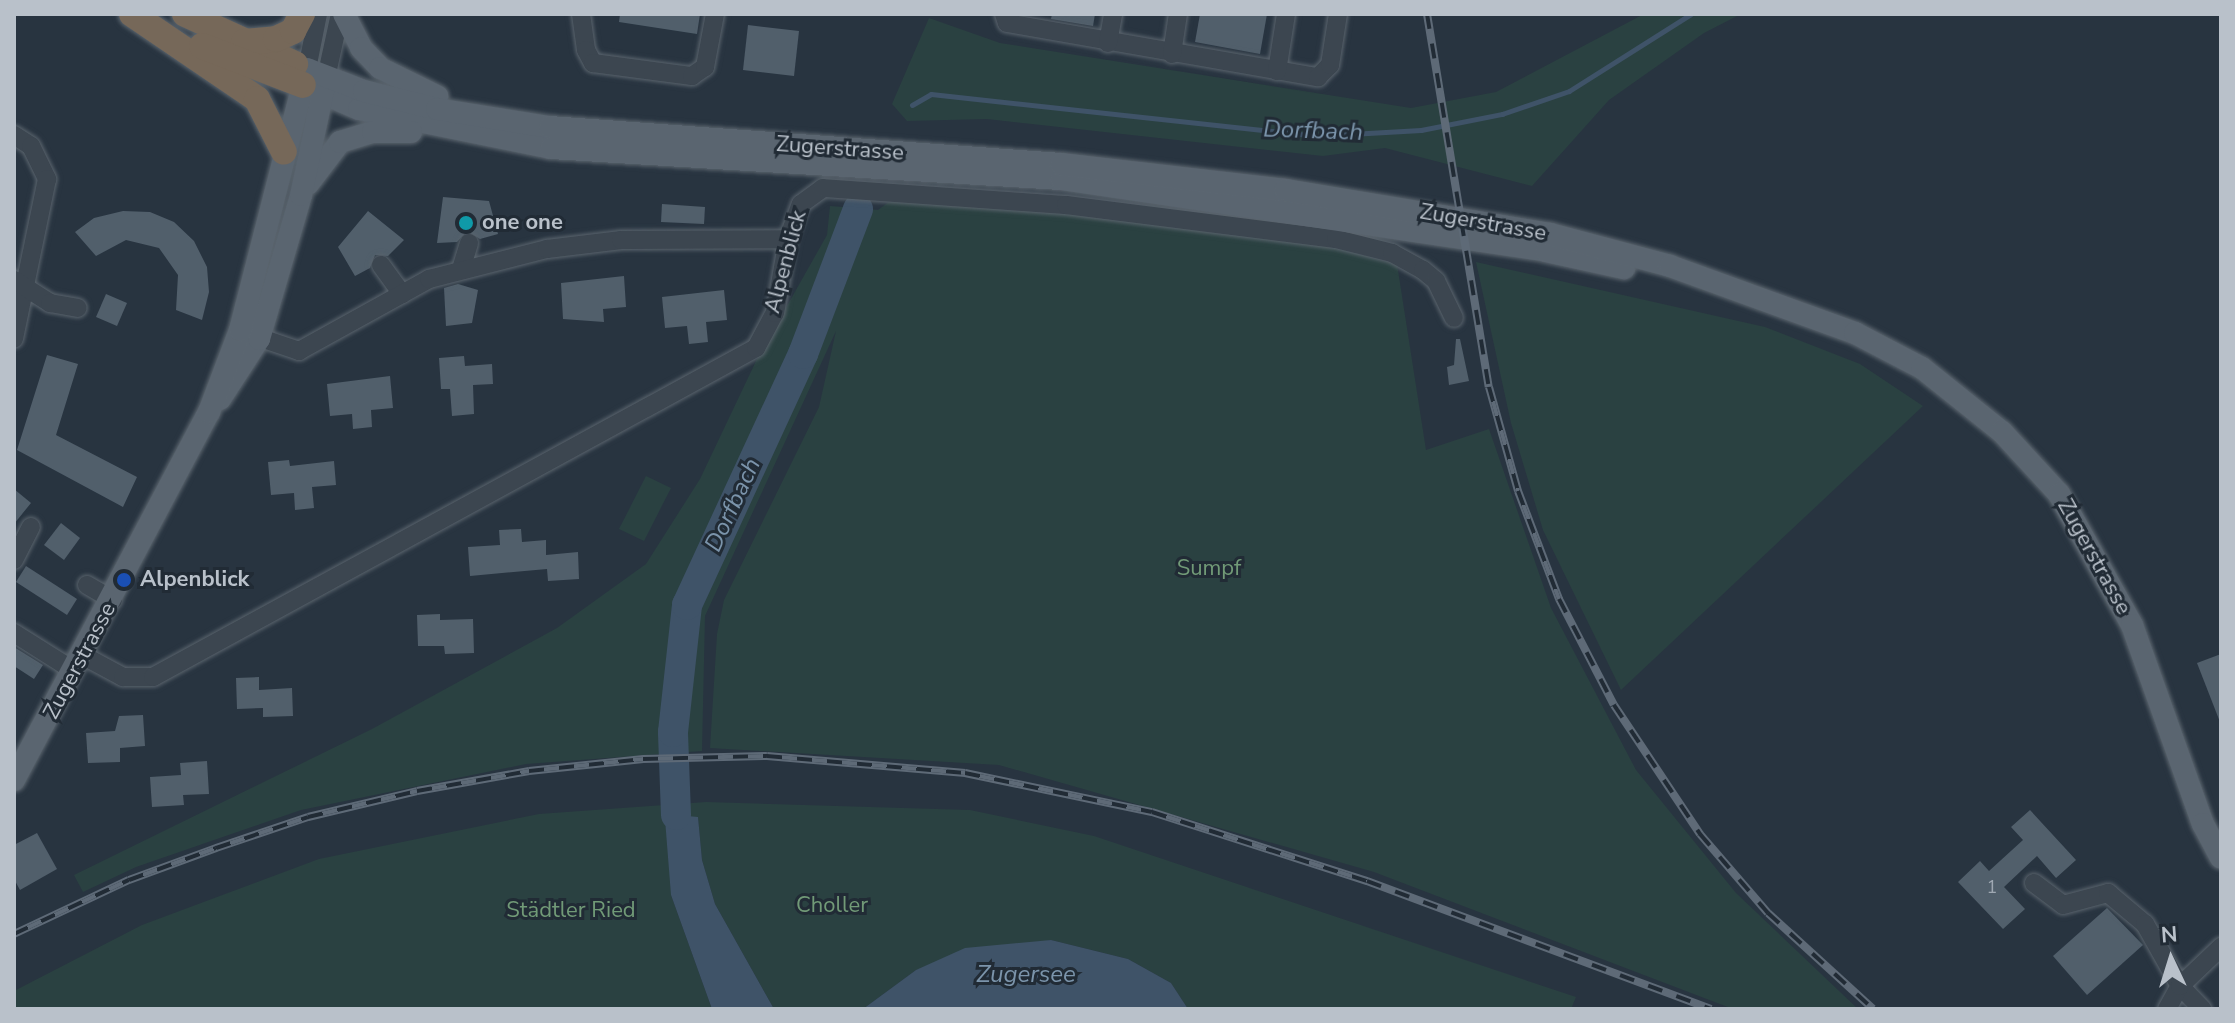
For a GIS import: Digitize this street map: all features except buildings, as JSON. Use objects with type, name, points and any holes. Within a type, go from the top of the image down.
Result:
[{"type":"highway","points":[[185,14],[314,81]]},
{"type":"highway","points":[[240,42],[276,39],[293,31],[302,14]]},
{"type":"highway","points":[[143,20],[314,81]]},
{"type":"highway","points":[[143,20],[257,99],[284,152]]},
{"type":"main road","points":[[342,14],[375,63],[427,94],[645,127],[669,139]]},
{"type":"main road","name":"Zugerstrasse","points":[[314,81],[437,109],[669,139],[1061,164],[1285,190],[1550,234],[1670,266],[1725,289],[1855,333],[1922,368],[2002,432],[2059,494],[2132,625],[2203,824],[2221,858]]},
{"type":"main road","name":"Zugerstrasse","points":[[314,81],[403,120],[551,148],[1061,179],[1546,251],[1725,289]]},
{"type":"main road","name":"Zugerstrasse","points":[[249,334],[284,152],[314,81]]},
{"type":"main road","name":"Zugerstrasse","points":[[14,780],[113,600],[249,334],[301,195],[314,81]]},
{"type":"main road","points":[[301,195],[320,161],[340,142],[373,132],[551,148]]},
{"type":"street","points":[[314,81],[318,14]]},
{"type":"street","points":[[314,81],[342,14]]},
{"type":"street","points":[[581,14],[586,50],[593,63],[692,76],[705,67],[715,14]]},
{"type":"street","points":[[1004,14],[1007,23],[1108,43],[1318,77],[1330,65],[1338,14]]},
{"type":"street","points":[[1108,43],[1113,14]]},
{"type":"street","points":[[1172,54],[1178,14]]},
{"type":"street","points":[[1277,71],[1286,14]]},
{"type":"street","points":[[14,135],[31,146],[47,179],[20,285],[14,339]]},
{"type":"street","name":"Alpenblick","points":[[14,633],[78,663],[123,677],[153,677],[704,372],[756,348],[765,334],[781,288],[788,239],[801,204],[823,188]]},
{"type":"street","name":"Zugerstrasse","points":[[823,188],[1066,205],[1336,239],[1392,253],[1423,270],[1436,281],[1454,318]]},
{"type":"street","points":[[249,334],[299,351],[402,294],[462,266],[621,240],[788,239]]},
{"type":"street","points":[[462,266],[469,243]]},
{"type":"street","points":[[381,265],[402,294]]},
{"type":"street","points":[[20,285],[78,308]]},
{"type":"street","points":[[14,560],[31,527]]},
{"type":"street","points":[[87,585],[113,600]]},
{"type":"street","points":[[2034,883],[2063,905],[2108,893],[2145,924],[2180,986],[2202,1009]]},
{"type":"street","points":[[2167,1009],[2180,986],[2221,947]]},
{"type":"green space","points":[[1644,14],[1741,14],[1704,33],[1609,100],[1532,186],[1385,148],[1323,156],[987,119],[907,121],[892,104],[929,18],[1000,43],[1411,108],[1496,92]]},
{"type":"green space","name":"Sumpf","points":[[890,201],[1034,208],[1312,242],[1397,264],[1426,450],[1489,429],[1551,608],[1636,770],[1736,893],[1858,1009],[1733,1009],[1374,872],[999,765],[710,748],[717,634],[724,600],[819,407],[836,331],[705,616],[702,751],[526,764],[301,810],[136,867],[83,892],[74,875],[372,729],[557,628],[646,564],[700,479],[757,359],[827,235],[830,206],[878,210]]},
{"type":"green space","points":[[1476,262],[1765,327],[1860,364],[1923,406],[1621,690],[1543,530],[1511,423]]},
{"type":"green space","points":[[646,476],[671,488],[644,541],[619,529]]},
{"type":"green space","points":[[706,802],[970,810],[1094,836],[1576,997],[1571,1009],[1188,1009],[1171,983],[1128,959],[1051,940],[916,970],[863,1009],[774,1009],[715,904],[702,860],[698,818],[671,895],[712,1009],[14,1009],[14,991],[142,925],[319,859],[539,814]]},
{"type":"water","points":[[676,815],[698,817],[702,860],[715,904],[774,1009],[712,1009],[671,895],[665,819]]},
{"type":"water","name":"Zugersee","points":[[1051,940],[1128,959],[1171,983],[1188,1009],[863,1009],[916,970],[965,948]]},
{"type":"waterway","name":"Dorfbach","points":[[912,105],[931,94],[1315,136],[1421,130],[1502,114],[1569,91],[1691,14]]},
{"type":"waterway","name":"Dorfbach","points":[[676,815],[673,732],[687,605],[803,354],[858,209]]},
{"type":"railway","points":[[1427,14],[1489,387],[1518,491],[1559,599],[1614,705],[1700,834],[1768,913],[1873,1009]]},
{"type":"railway","points":[[14,934],[129,880],[216,848],[308,817],[417,791],[529,771],[643,759],[767,756],[965,773],[1152,812],[1367,881],[1711,1009]]},
{"type":"place","name":"one one","points":[[466,223]]},
{"type":"place","name":"Alpenblick","points":[[124,580]]},
{"type":"park label","name":"Choller","points":[[832,906]]},
{"type":"park label","name":"Städtler Ried","points":[[571,911]]}]
